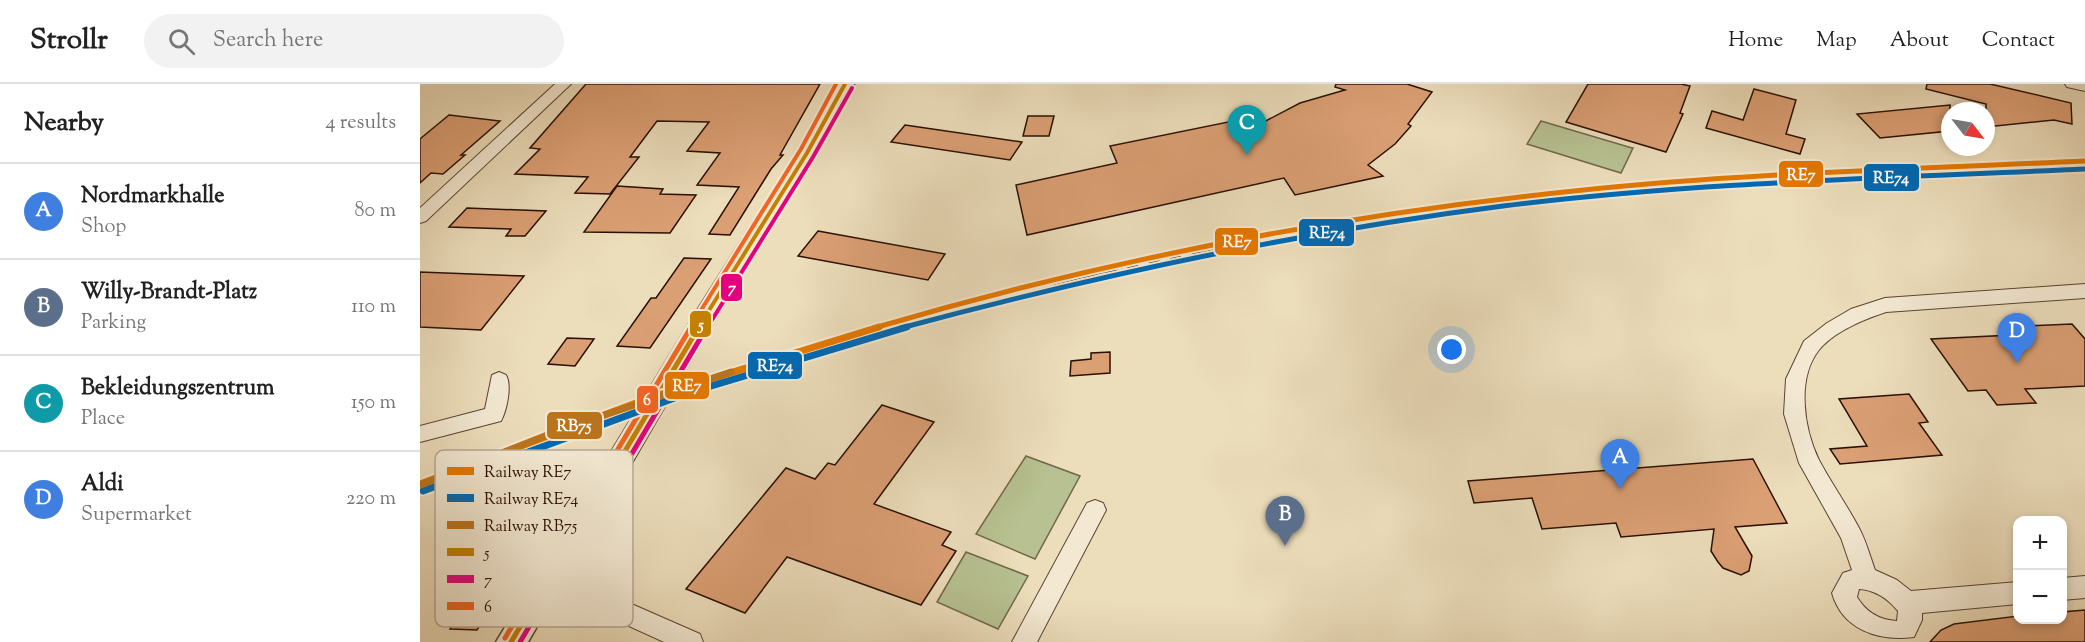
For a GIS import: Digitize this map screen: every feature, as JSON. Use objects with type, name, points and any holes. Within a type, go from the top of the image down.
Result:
[{"type":"street","points":[[420,217],[564,84]]},
{"type":"street","points":[[625,450],[807,153],[845,84]]},
{"type":"street","points":[[2072,84],[2085,87]]},
{"type":"street","points":[[1866,578],[1851,535],[1810,463],[1794,414],[1796,379],[1811,346],[1834,327],[1858,314],[1886,305],[2085,291]]},
{"type":"street","points":[[420,434],[494,415],[499,380]]},
{"type":"street","points":[[1024,642],[1095,510]]},
{"type":"street","points":[[1866,578],[1893,588],[1905,603],[1910,612],[1905,629],[1884,638],[1855,618],[1845,600],[1844,593],[1851,581],[1866,578]]},
{"type":"street","points":[[2067,589],[2085,587]]},
{"type":"street","points":[[1905,603],[2013,593]]},
{"type":"street","points":[[633,616],[691,642]]},
{"type":"street","points":[[511,642],[520,627]]},
{"type":"green space","points":[[1541,121],[1633,148],[1621,173],[1527,144]]},
{"type":"green space","points":[[1026,456],[1080,476],[1035,559],[976,534]]},
{"type":"green space","points":[[966,552],[1028,576],[998,629],[937,602]]},
{"type":"building","points":[[586,84],[820,84],[780,155],[783,155],[771,169],[730,235],[709,234],[739,187],[697,185],[720,153],[687,151],[709,122],[657,121],[630,157],[639,157],[610,194],[575,193],[588,177],[515,174],[540,149],[530,148]]},
{"type":"building","points":[[1336,84],[1407,84],[1432,92],[1408,124],[1411,126],[1395,144],[1368,165],[1383,176],[1295,195],[1284,178],[1027,235],[1016,185],[1117,163],[1110,146],[1233,121],[1236,129],[1260,124],[1300,103],[1345,90],[1335,87]]},
{"type":"building","points":[[1588,84],[1681,84],[1690,86],[1680,113],[1683,114],[1666,152],[1566,122]]},
{"type":"building","points":[[1927,84],[1990,84],[2071,103],[2072,124],[2054,120],[1995,126],[1995,102],[1978,102],[1926,89]]},
{"type":"building","points":[[1754,89],[1796,100],[1786,134],[1805,139],[1800,154],[1706,128],[1712,111],[1743,120]]},
{"type":"building","points":[[1941,106],[1941,132],[1880,138],[1857,114]]},
{"type":"building","points":[[449,115],[500,121],[443,174],[431,173],[420,183],[420,139]]},
{"type":"building","points":[[1028,116],[1054,116],[1049,136],[1023,136]]},
{"type":"building","points":[[905,125],[1022,142],[1010,160],[891,142]]},
{"type":"building","points":[[617,186],[663,189],[660,194],[696,195],[670,233],[584,232]]},
{"type":"building","points":[[467,208],[546,211],[525,236],[506,236],[511,229],[449,227]]},
{"type":"building","points":[[818,231],[945,254],[928,280],[798,256]]},
{"type":"building","points":[[684,258],[711,259],[650,348],[617,346],[651,298],[656,298]]},
{"type":"building","points":[[420,272],[524,276],[481,330],[420,327]]},
{"type":"building","points":[[2072,324],[2085,339],[2085,386],[2025,389],[2036,403],[1997,405],[1986,390],[1968,391],[1931,339],[2012,335],[2005,327]]},
{"type":"building","points":[[567,338],[594,339],[575,366],[548,364]]},
{"type":"building","points":[[1110,352],[1110,373],[1070,376],[1071,361],[1091,359],[1091,353]]},
{"type":"building","points":[[1909,394],[1928,422],[1919,423],[1942,455],[1840,464],[1830,449],[1867,446],[1839,399]]},
{"type":"building","points":[[882,405],[934,422],[874,504],[951,532],[942,545],[956,551],[921,605],[787,557],[745,613],[686,589],[786,468],[815,479],[828,463],[835,465]]},
{"type":"building","points":[[1753,459],[1787,523],[1735,527],[1752,556],[1749,571],[1741,575],[1723,568],[1711,551],[1714,529],[1621,537],[1616,523],[1542,529],[1532,498],[1474,503],[1468,481]]},
{"type":"building","points":[[2085,610],[2085,642],[1930,642],[1941,630],[1954,624],[2013,617],[2013,624],[2067,624],[2067,612]]},
{"type":"building","points":[[451,627],[479,627],[477,630],[450,629]]},
{"type":"railway","points":[[1053,288],[1248,238]]},
{"type":"rail line","name":"RE7","points":[[509,450],[685,386],[886,324],[1090,272],[1295,230],[1503,199],[1648,184],[1794,174],[2085,161]]},
{"type":"rail line","name":"RE74","points":[[529,450],[621,416],[788,361],[989,304],[1194,257],[1296,238],[1400,220],[1576,198],[1794,182],[2085,169]]},
{"type":"rail line","name":"RB75","points":[[509,450],[731,372]]},
{"type":"rail line","name":"RE7","points":[[420,484],[435,478]]},
{"type":"rail line","name":"RB75","points":[[420,485],[435,479]]},
{"type":"rail line","name":"RE74","points":[[423,491],[435,486]]},
{"type":"transit line","name":"6","points":[[617,450],[801,149],[836,84]]},
{"type":"transit line","name":"5","points":[[625,450],[807,153],[845,84]]},
{"type":"transit line","name":"7","points":[[633,452],[813,157],[852,88]]},
{"type":"transit line","name":"6","points":[[505,638],[512,627]]},
{"type":"transit line","name":"5","points":[[511,642],[520,627]]},
{"type":"transit line","name":"7","points":[[520,642],[529,627]]},
{"type":"place","name":"Bekleidungszentrum","points":[[1247,155]]},
{"type":"place","name":"Aldi","points":[[2017,363]]},
{"type":"place","name":"Nordmarkhalle","points":[[1620,489]]},
{"type":"place","name":"Willy-Brandt-Platz","points":[[1285,546]]}]
